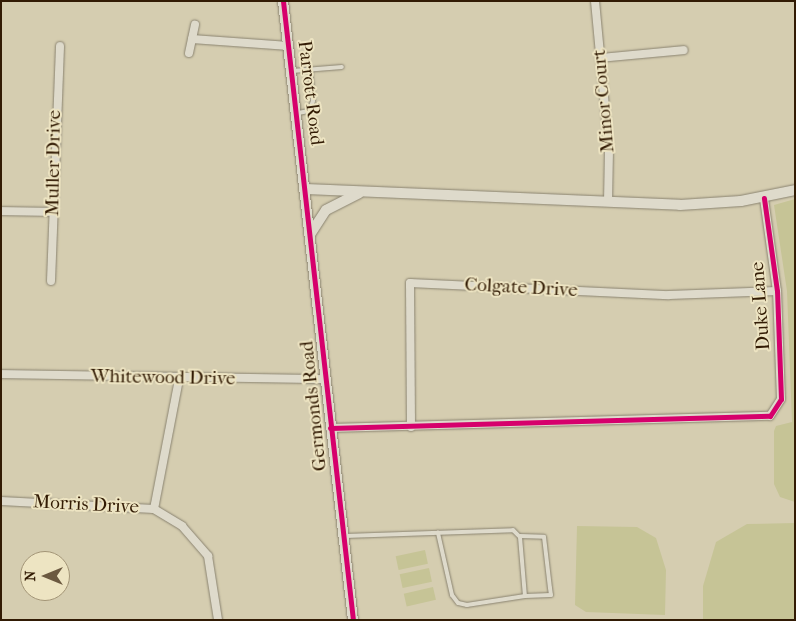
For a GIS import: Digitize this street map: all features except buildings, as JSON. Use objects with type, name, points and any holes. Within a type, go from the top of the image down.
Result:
[{"type":"street","name":"Parrott Road","points":[[283,1],[306,189]]},
{"type":"street","name":"Minor Court","points":[[595,1],[608,202]]},
{"type":"street","points":[[189,53],[195,25]]},
{"type":"street","points":[[192,39],[289,46]]},
{"type":"street","name":"Muller Drive","points":[[51,280],[60,46]]},
{"type":"street","points":[[600,58],[684,50]]},
{"type":"street","points":[[306,189],[608,202],[700,204],[764,198],[795,190]]},
{"type":"street","name":"Germonds Road","points":[[306,189],[330,428],[355,618]]},
{"type":"street","points":[[311,237],[316,222],[330,207],[367,191]]},
{"type":"street","name":"Duke Lane","points":[[411,427],[762,418],[776,412],[781,399],[777,291],[764,198]]},
{"type":"street","points":[[1,211],[53,212]]},
{"type":"street","name":"Colgate Drive","points":[[411,427],[410,283],[669,295],[777,291]]},
{"type":"street","name":"Whitewood Drive","points":[[1,374],[179,379],[326,379]]},
{"type":"street","points":[[154,509],[179,379]]},
{"type":"street","points":[[330,428],[411,427]]},
{"type":"street","name":"Morris Drive","points":[[1,501],[154,509],[182,526],[208,556],[218,620]]},
{"type":"lane","points":[[292,71],[342,67]]},
{"type":"lane","points":[[298,114],[309,111],[313,101],[310,69]]},
{"type":"lane","points":[[343,536],[513,530],[520,536],[544,537],[551,595],[458,603],[438,533]]},
{"type":"lane","points":[[520,536],[525,596]]},
{"type":"shaded area","points":[[795,199],[795,502],[780,497],[774,484],[774,431],[776,426],[792,422],[787,291],[774,205]]},
{"type":"shaded area","points":[[795,523],[795,620],[703,620],[703,586],[716,542],[747,524]]},
{"type":"shaded area","points":[[577,526],[637,527],[656,538],[666,570],[665,615],[586,612],[575,605]]},
{"type":"shaded area","points":[[425,550],[428,564],[399,570],[396,556]]},
{"type":"shaded area","points":[[429,568],[432,582],[403,588],[400,574]]},
{"type":"shaded area","points":[[433,587],[436,600],[407,606],[404,594]]},
{"type":"cycle path","points":[[283,1],[353,620]]},
{"type":"cycle path","points":[[330,428],[770,416],[781,399],[777,291],[764,198]]}]
